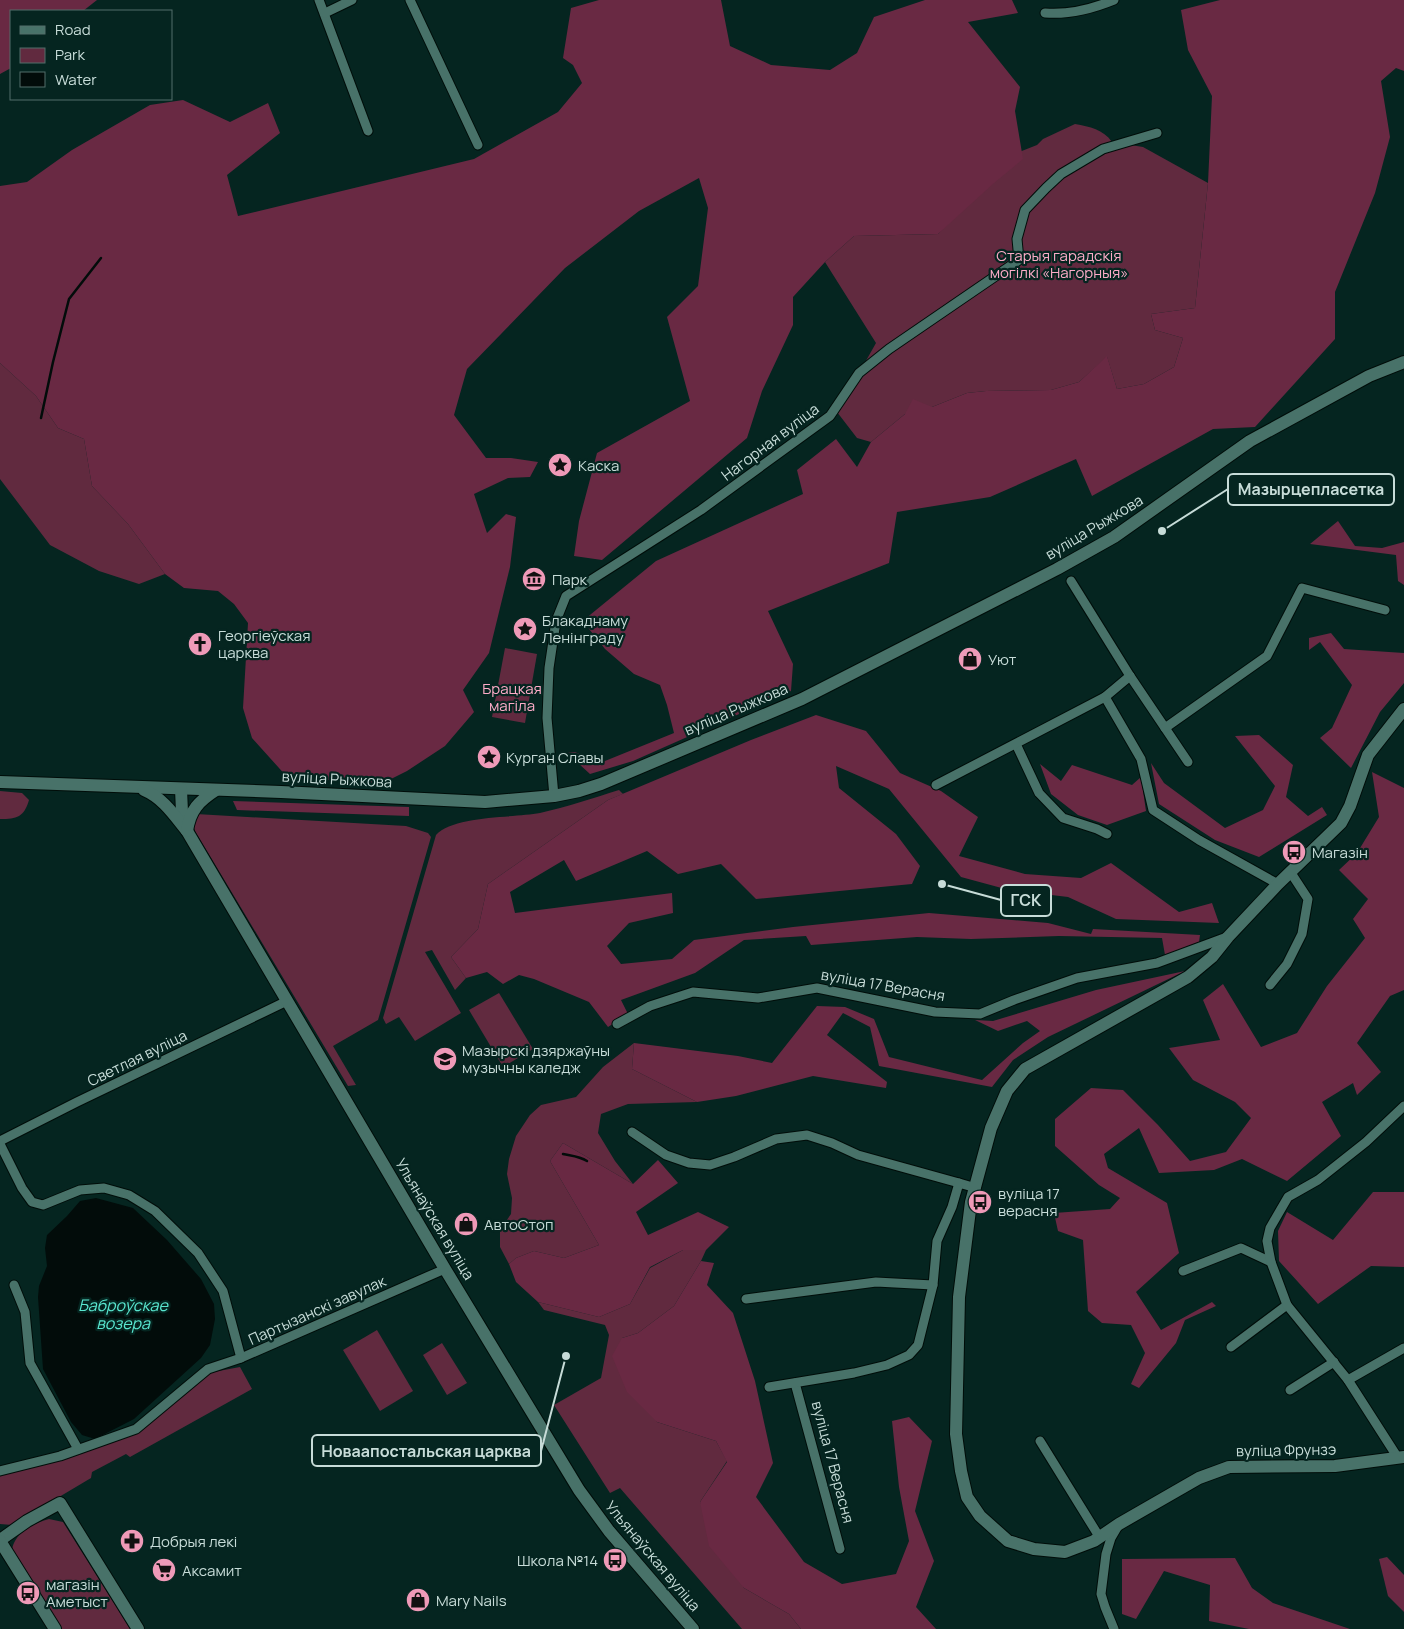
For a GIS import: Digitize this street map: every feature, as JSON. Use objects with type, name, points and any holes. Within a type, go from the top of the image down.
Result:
[{"type":"main road","name":"вуліца Рыжкова","points":[[0,782],[485,802],[554,796],[579,791],[601,784],[802,699],[1048,574],[1114,537],[1250,441],[1369,376],[1404,362]]},
{"type":"main road","name":"вуліца 17 Верасня","points":[[1119,1524],[1100,1538],[1065,1552],[1034,1549],[1008,1542],[980,1516],[968,1497],[961,1471],[956,1434],[959,1297],[971,1202],[991,1128],[1007,1091],[1025,1069],[1188,977],[1212,957],[1228,937],[1278,884],[1341,823],[1350,806],[1368,755],[1404,708]]},
{"type":"main road","name":"Ульянаўская вуліца","points":[[138,788],[157,796],[187,831],[445,1269],[588,1503],[609,1531],[693,1629]]},
{"type":"main road","points":[[170,812],[174,794],[181,789]]},
{"type":"main road","points":[[181,789],[182,812],[187,831]]},
{"type":"main road","points":[[187,831],[191,812],[198,803],[216,790]]},
{"type":"main road","name":"вуліца Фрунзэ","points":[[1119,1524],[1199,1478],[1229,1467],[1335,1466],[1401,1457]]},
{"type":"main road","points":[[55,1629],[0,1540],[27,1521],[60,1502],[138,1629]]},
{"type":"street","points":[[319,0],[368,130]]},
{"type":"street","points":[[324,13],[352,0]]},
{"type":"street","points":[[410,0],[478,145]]},
{"type":"street","points":[[1045,13],[1061,14],[1097,7],[1114,0]]},
{"type":"street","name":"Нагорная вуліца","points":[[554,796],[547,718],[549,668],[556,621],[566,596],[702,510],[822,422],[830,416],[859,373],[889,349],[1019,260],[1017,239],[1025,210],[1061,174],[1103,149],[1157,132]]},
{"type":"street","points":[[1071,581],[1130,676],[1188,762]]},
{"type":"street","points":[[1165,728],[1267,656],[1302,588],[1385,610]]},
{"type":"street","points":[[936,785],[1105,698],[1130,676]]},
{"type":"street","points":[[1105,698],[1141,759],[1153,810],[1199,840],[1278,884]]},
{"type":"street","points":[[1016,744],[1039,793],[1063,818],[1107,834]]},
{"type":"street","points":[[1270,984],[1287,964],[1302,934],[1308,899],[1291,873]]},
{"type":"street","name":"вуліца 17 Верасня","points":[[617,1024],[650,1006],[693,992],[758,998],[816,988],[936,1012],[980,1014],[1077,978],[1157,963],[1228,937]]},
{"type":"street","name":"Светлая вуліца","points":[[0,1143],[86,1098],[287,1001]]},
{"type":"street","name":"вуліца Фрунзэ","points":[[1401,1457],[1348,1380],[1287,1306],[1271,1262],[1267,1241],[1270,1228],[1288,1197],[1325,1175],[1366,1142],[1404,1106]]},
{"type":"street","points":[[632,1132],[666,1155],[689,1163],[710,1165],[776,1139],[807,1135],[832,1143],[858,1155],[976,1188]]},
{"type":"street","name":"Партызанскі завулак","points":[[0,1143],[22,1188],[32,1202],[43,1205],[80,1190],[104,1188],[129,1194],[155,1211],[198,1253],[223,1291],[241,1358],[445,1269]]},
{"type":"street","name":"вуліца 17 Верасня","points":[[769,1387],[854,1373],[879,1367],[909,1355],[918,1344],[932,1285],[937,1241],[952,1207],[958,1183]]},
{"type":"street","points":[[1182,1271],[1241,1248],[1271,1262]]},
{"type":"street","points":[[746,1299],[876,1282],[932,1285]]},
{"type":"street","points":[[14,1285],[25,1312],[30,1363],[78,1449]]},
{"type":"street","points":[[1231,1347],[1287,1306]]},
{"type":"street","points":[[1348,1380],[1404,1348]]},
{"type":"street","points":[[0,1470],[60,1456],[136,1429],[208,1369],[241,1358]]},
{"type":"street","points":[[1290,1390],[1334,1362]]},
{"type":"street","name":"вуліца 17 Верасня","points":[[795,1383],[840,1550]]},
{"type":"street","points":[[1040,1441],[1100,1538]]},
{"type":"street","points":[[1114,1629],[1104,1607],[1101,1594],[1106,1554],[1111,1538],[1119,1524]]},
{"type":"green space","name":"Старыя гарадскія могілкі «Нагорныя»","points":[[1075,124],[1100,131],[1112,142],[1143,147],[1208,183],[1195,308],[1151,314],[1155,330],[1183,338],[1174,367],[1144,384],[1117,389],[1107,357],[1079,382],[1051,390],[967,393],[932,407],[905,414],[871,442],[857,438],[837,412],[876,343],[825,262],[854,236],[938,234],[1004,158],[1037,145],[1043,139]]},
{"type":"green space","points":[[0,363],[36,396],[58,428],[84,439],[92,486],[128,524],[165,574],[139,584],[99,571],[50,545],[0,479]]},
{"type":"green space","name":"Брацкая магіла","points":[[505,648],[537,654],[525,723],[492,717]]},
{"type":"green space","points":[[619,790],[623,794],[608,800],[488,884],[478,929],[451,957],[466,978],[455,990],[432,950],[425,952],[461,1013],[415,1041],[399,1017],[386,1024],[383,1018],[436,835],[456,824],[485,818],[540,813]]},
{"type":"green space","points":[[0,791],[22,793],[29,800],[25,810],[19,816],[0,819]]},
{"type":"green space","points":[[196,814],[406,826],[428,833],[431,837],[378,1020],[333,1046],[356,1085],[348,1086],[195,831],[193,825]]},
{"type":"green space","points":[[499,993],[533,1049],[503,1067],[469,1010]]},
{"type":"green space","points":[[634,1043],[632,1069],[697,1102],[628,1104],[601,1114],[598,1133],[615,1161],[633,1184],[563,1143],[550,1161],[599,1245],[564,1258],[534,1251],[516,1258],[509,1264],[500,1247],[500,1230],[511,1214],[512,1198],[507,1174],[509,1159],[516,1136],[530,1115],[541,1105],[576,1097],[603,1067]]},
{"type":"green space","points":[[683,1250],[706,1250],[674,1306],[638,1333],[622,1338],[657,1422],[716,1441],[727,1461],[700,1502],[744,1588],[789,1614],[801,1629],[742,1629],[620,1488],[610,1493],[554,1405],[601,1378],[609,1335],[605,1325],[544,1310],[538,1302],[599,1317],[630,1304],[650,1268]]},
{"type":"green space","points":[[377,1330],[413,1391],[380,1411],[343,1350]]},
{"type":"green space","points":[[442,1343],[467,1383],[447,1395],[423,1355]]},
{"type":"green space","points":[[240,1367],[252,1389],[130,1457],[126,1454],[92,1472],[91,1478],[12,1525],[0,1524],[0,1474],[138,1432],[208,1373]]},
{"type":"green space","points":[[49,1519],[63,1522],[130,1629],[62,1629],[12,1552],[16,1540],[25,1530]]},
{"type":"shaded area","points":[[0,0],[97,0],[84,10],[10,10],[10,69],[0,74]]},
{"type":"shaded area","points":[[599,0],[721,0],[730,46],[771,65],[830,70],[857,53],[874,17],[925,0],[1012,0],[1018,13],[968,22],[1020,87],[1015,111],[1023,159],[938,234],[854,236],[825,262],[793,297],[793,325],[762,391],[747,438],[602,560],[574,556],[579,521],[597,453],[690,401],[667,317],[698,286],[708,208],[699,178],[639,211],[565,268],[467,369],[454,415],[486,458],[511,458],[538,462],[530,477],[508,478],[474,494],[487,533],[506,514],[516,517],[510,567],[489,653],[463,690],[474,712],[445,746],[407,771],[383,783],[288,778],[252,738],[243,708],[248,623],[234,604],[218,591],[184,588],[165,574],[128,524],[92,486],[84,439],[58,428],[36,396],[0,363],[0,186],[27,182],[72,150],[150,105],[183,100],[230,122],[268,103],[280,133],[227,175],[238,216],[474,159],[558,112],[582,83],[573,65],[563,58],[571,8]]},
{"type":"shaded area","points":[[1220,0],[1404,0],[1404,71],[1396,68],[1381,81],[1390,137],[1375,193],[1335,292],[1335,339],[1255,427],[1213,429],[1092,496],[1076,459],[990,497],[897,512],[889,563],[768,611],[793,664],[791,691],[633,761],[590,774],[567,753],[575,752],[600,763],[674,733],[660,685],[634,674],[605,649],[589,629],[585,619],[656,561],[803,494],[797,470],[836,439],[857,467],[871,442],[905,414],[913,399],[932,407],[967,393],[1051,390],[1079,382],[1107,356],[1117,389],[1144,384],[1174,367],[1183,338],[1155,330],[1151,314],[1195,308],[1208,183],[1212,96],[1188,50],[1181,10]]},
{"type":"shaded area","points":[[1338,521],[1355,546],[1382,548],[1404,542],[1404,585],[1398,581],[1396,555],[1310,544]]},
{"type":"shaded area","points":[[1331,633],[1344,649],[1404,653],[1404,683],[1380,712],[1351,768],[1320,738],[1332,728],[1352,685],[1320,642],[1309,650],[1309,638]]},
{"type":"shaded area","points":[[816,715],[866,731],[900,773],[941,791],[978,817],[959,856],[1025,874],[1081,878],[1111,863],[1179,912],[1212,903],[1219,923],[1116,919],[1068,897],[1009,890],[961,877],[889,789],[836,766],[839,788],[896,834],[920,866],[912,884],[756,899],[721,864],[678,874],[647,851],[576,881],[564,860],[510,892],[515,913],[672,893],[673,913],[629,923],[607,946],[621,964],[672,959],[694,940],[793,927],[929,913],[1048,923],[1091,934],[1093,929],[1200,935],[1199,942],[1165,955],[1162,938],[1059,936],[971,939],[917,937],[811,945],[806,936],[744,940],[695,973],[621,1000],[628,1014],[608,1027],[589,1002],[534,979],[519,975],[503,984],[487,972],[466,978],[451,957],[478,929],[488,884],[608,800]]},
{"type":"shaded area","points":[[1259,735],[1293,765],[1286,797],[1308,816],[1322,807],[1327,815],[1259,857],[1215,840],[1159,804],[1151,763],[1164,783],[1225,828],[1263,810],[1275,786],[1235,736]]},
{"type":"shaded area","points":[[1040,764],[1061,781],[1072,765],[1132,785],[1141,777],[1146,811],[1107,825],[1078,815],[1051,794]]},
{"type":"shaded area","points":[[1372,772],[1404,788],[1404,990],[1390,996],[1357,1043],[1381,1072],[1357,1095],[1353,1083],[1322,1102],[1341,1136],[1287,1181],[1242,1159],[1214,1170],[1159,1173],[1139,1128],[1104,1154],[1108,1168],[1167,1203],[1179,1253],[1136,1292],[1161,1330],[1212,1302],[1216,1306],[1185,1320],[1176,1343],[1139,1388],[1131,1384],[1145,1353],[1131,1325],[1102,1323],[1088,1311],[1083,1240],[1058,1231],[1054,1213],[1110,1209],[1120,1198],[1099,1185],[1055,1146],[1055,1119],[1091,1088],[1123,1090],[1190,1161],[1226,1152],[1251,1118],[1235,1102],[1193,1080],[1169,1048],[1220,1040],[1203,1000],[1223,984],[1261,1047],[1297,1033],[1327,986],[1365,938],[1353,919],[1368,899],[1339,870],[1357,853],[1379,817]]},
{"type":"shaded area","points":[[233,801],[409,807],[409,816],[237,810]]},
{"type":"shaded area","points":[[1185,971],[1048,1037],[1013,1060],[992,1087],[879,1066],[870,1027],[843,1013],[827,1035],[887,1082],[886,1088],[813,1076],[736,1096],[697,1102],[632,1069],[634,1043],[738,1056],[772,1063],[817,1006],[845,1007],[874,1019],[889,1057],[982,1080],[1023,1043],[1040,1031],[1027,1021],[998,1031],[975,1020],[993,1021],[1096,990]]},
{"type":"shaded area","points":[[563,1143],[633,1184],[658,1160],[678,1183],[636,1212],[648,1235],[698,1212],[729,1227],[706,1250],[683,1250],[650,1267],[630,1304],[599,1317],[538,1302],[516,1282],[509,1264],[516,1258],[534,1251],[564,1258],[599,1245],[550,1161]]},
{"type":"shaded area","points":[[1373,1192],[1404,1192],[1404,1267],[1371,1266],[1318,1304],[1279,1261],[1278,1231],[1287,1212],[1333,1240]]},
{"type":"shaded area","points":[[701,1261],[714,1263],[707,1285],[733,1313],[755,1381],[773,1463],[756,1497],[804,1562],[842,1584],[896,1574],[909,1541],[899,1487],[892,1421],[909,1417],[932,1441],[915,1511],[934,1561],[916,1607],[936,1629],[801,1629],[789,1614],[744,1588],[709,1546],[700,1502],[727,1462],[716,1441],[657,1422],[627,1392],[612,1356],[622,1338],[638,1333],[674,1306]]},
{"type":"shaded area","points":[[1387,1557],[1404,1575],[1404,1612],[1388,1596],[1379,1559]]},
{"type":"shaded area","points":[[1235,1558],[1252,1588],[1273,1603],[1350,1629],[1249,1629],[1209,1621],[1210,1585],[1164,1571],[1136,1619],[1122,1614],[1122,1559]]},
{"type":"water","name":"Баброўскае возера","points":[[96,1198],[133,1208],[167,1240],[201,1279],[214,1304],[215,1319],[210,1345],[201,1358],[134,1419],[95,1439],[82,1435],[71,1422],[43,1369],[38,1297],[39,1286],[47,1266],[45,1248],[47,1235],[80,1201]]},
{"type":"waterway","points":[[41,418],[69,299],[101,258]]},
{"type":"waterway","points":[[563,1154],[587,1161]]},
{"type":"place","name":"Каска","points":[[560,465]]},
{"type":"place","name":"Мазырцепласетка","points":[[1162,531]]},
{"type":"place","name":"Парк","points":[[534,579]]},
{"type":"place","name":"Блакаднаму Ленінграду","points":[[525,629]]},
{"type":"place","name":"Георгіеўская царква","points":[[200,644]]},
{"type":"place","name":"Уют","points":[[970,659]]},
{"type":"place","name":"Курган Славы","points":[[489,757]]},
{"type":"place","name":"Магазін","points":[[1294,852]]},
{"type":"place","name":"ГСК","points":[[942,884]]},
{"type":"place","name":"Мазырскі дзяржаўны музычны каледж","points":[[445,1059]]},
{"type":"place","name":"вуліца 17 верасня","points":[[980,1202]]},
{"type":"place","name":"АвтоСтоп","points":[[466,1224]]},
{"type":"place","name":"Новаапостальская царква","points":[[566,1356]]},
{"type":"place","name":"Добрыя лекi","points":[[132,1541]]},
{"type":"place","name":"Школа №14","points":[[615,1560]]},
{"type":"place","name":"Аксамит","points":[[164,1570]]},
{"type":"place","name":"магазін Аметыст","points":[[28,1593]]},
{"type":"place","name":"Mary Nails","points":[[418,1600]]}]
